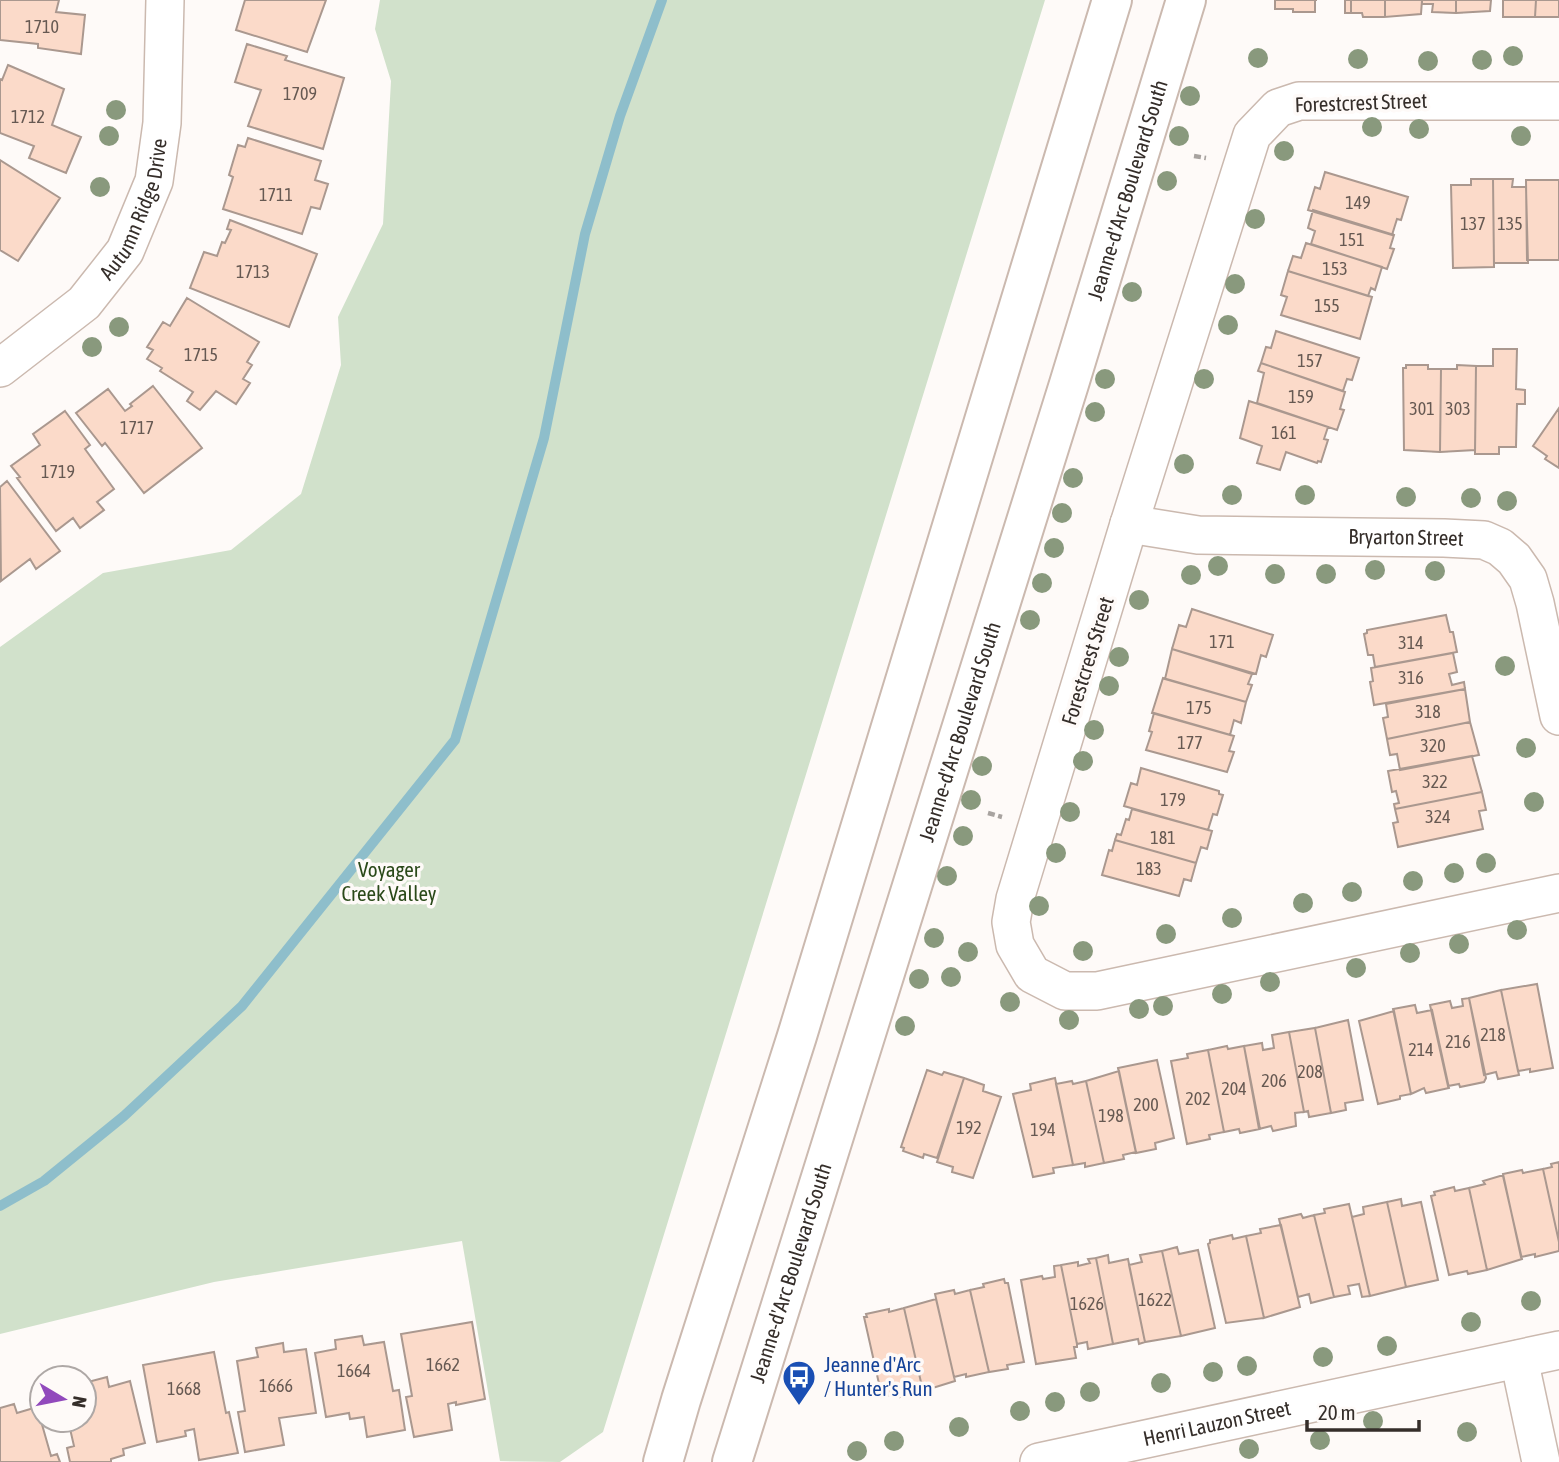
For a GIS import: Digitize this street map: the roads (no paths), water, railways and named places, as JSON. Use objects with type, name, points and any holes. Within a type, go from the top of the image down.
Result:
[{"type":"main road","points":[[663,1462],[806,1009],[1112,0]]},
{"type":"main road","name":"Jeanne-d'Arc Boulevard South","points":[[732,1462],[1069,384],[1186,0]]},
{"type":"street","name":"Autumn Ridge Drive","points":[[0,368],[84,303],[125,251],[154,181],[162,122],[165,0]]},
{"type":"street","name":"Forestcrest Street","points":[[1559,101],[1299,102],[1278,108],[1252,135],[1014,899],[1011,922],[1015,945],[1032,974],[1065,990],[1097,991],[1559,893]]},
{"type":"street","name":"Bryarton Street","points":[[1129,524],[1198,535],[1444,538],[1484,540],[1500,547],[1514,559],[1528,579],[1559,716]]},
{"type":"street","name":"Henri Lauzon Street","points":[[1039,1462],[1559,1350]]},
{"type":"street","points":[[1519,1359],[1541,1462]]},
{"type":"waterway","points":[[0,1206],[44,1181],[124,1116],[242,1006],[455,740],[544,438],[585,234],[620,116],[662,0]]},
{"type":"place","name":"Jeanne d'Arc / Hunter's Run","points":[[799,1407]]},
{"type":"park label","name":"Voyager Creek Valley","points":[[389,882]]}]
